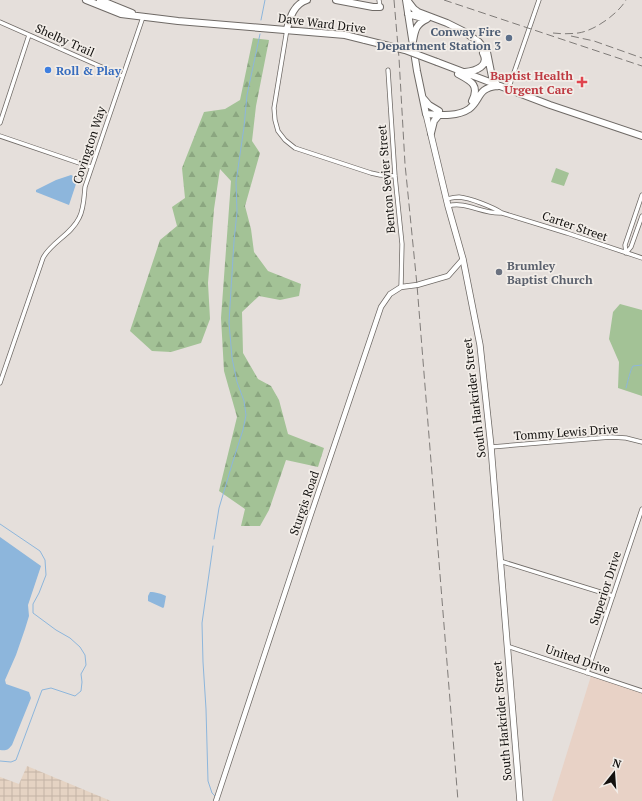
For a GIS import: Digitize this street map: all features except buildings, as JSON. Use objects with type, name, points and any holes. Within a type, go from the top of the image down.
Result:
[{"type":"main road","name":"Dave Ward Drive","points":[[86,0],[121,14],[178,21],[345,35],[405,50],[508,90],[642,136]]},
{"type":"main road","name":"Dave Ward Drive","points":[[100,0],[140,16]]},
{"type":"main road","points":[[287,29],[291,15],[297,6],[307,0]]},
{"type":"main road","points":[[336,0],[373,7],[379,3]]},
{"type":"main road","points":[[407,0],[414,9],[456,32],[476,45],[482,52],[485,61],[483,66],[473,71],[462,72]]},
{"type":"main road","name":"South Harkrider Street","points":[[407,0],[412,45],[422,97],[446,199],[463,259],[480,345],[491,447],[520,801]]},
{"type":"main road","points":[[408,13],[447,23],[463,31],[478,42],[487,52],[492,76],[498,86],[489,87],[483,91],[471,108],[464,112],[448,115],[426,112]]},
{"type":"main road","points":[[412,45],[416,29],[427,17]]},
{"type":"main road","points":[[422,97],[439,113],[460,110],[467,107],[472,102],[476,89],[473,84],[470,80],[445,65]]},
{"type":"main road","points":[[431,133],[434,121],[439,113]]},
{"type":"street","points":[[508,90],[539,0]]},
{"type":"street","name":"Covington Way","points":[[0,382],[43,258],[46,252],[75,226],[80,217],[85,187],[122,76],[140,16]]},
{"type":"street","name":"Shelby Trail","points":[[0,22],[122,76]]},
{"type":"street","points":[[287,29],[274,108],[276,124],[281,135],[290,145],[302,151],[371,173],[396,176]]},
{"type":"street","points":[[0,123],[29,35]]},
{"type":"street","name":"Benton Sevier Street","points":[[388,70],[402,244],[401,287]]},
{"type":"street","points":[[0,136],[91,167]]},
{"type":"street","points":[[626,253],[625,245],[642,196]]},
{"type":"street","name":"Carter Street","points":[[446,199],[461,197],[495,208],[502,213]]},
{"type":"street","name":"Carter Street","points":[[448,206],[456,204],[464,205],[486,212],[502,213],[642,258]]},
{"type":"street","points":[[626,253],[632,247],[642,216]]},
{"type":"street","points":[[401,287],[417,285],[448,276],[463,259]]},
{"type":"street","name":"Sturgis Road","points":[[216,801],[381,307],[390,294],[401,287]]},
{"type":"street","name":"Tommy Lewis Drive","points":[[491,447],[611,437],[626,438],[642,442]]},
{"type":"street","name":"Superior Drive","points":[[588,673],[642,510]]},
{"type":"street","points":[[500,561],[613,596]]},
{"type":"street","name":"United Drive","points":[[507,646],[642,691]]},
{"type":"shaded area","points":[[591,676],[642,692],[642,801],[552,801]]},
{"type":"shaded area","points":[[27,766],[111,801],[0,801],[0,777],[19,784]]},
{"type":"green space","points":[[253,38],[269,40],[256,106],[252,141],[260,153],[245,206],[251,229],[254,252],[268,271],[301,284],[299,296],[280,300],[259,296],[242,312],[243,353],[258,379],[271,386],[279,400],[288,434],[324,448],[318,467],[286,460],[269,510],[260,526],[241,526],[245,509],[219,491],[237,417],[224,371],[221,318],[231,181],[220,169],[214,209],[208,283],[210,319],[201,343],[171,352],[152,351],[130,331],[160,240],[177,226],[172,207],[185,198],[182,168],[204,112],[225,109],[240,100]]},
{"type":"green space","points":[[556,168],[569,173],[564,186],[551,182]]},
{"type":"green space","points":[[620,304],[642,310],[642,396],[618,388],[619,362],[609,339],[613,312]]},
{"type":"water","points":[[71,175],[77,178],[69,205],[36,192],[36,190],[56,180]]},
{"type":"water","points":[[0,537],[41,566],[28,605],[29,616],[25,629],[5,680],[6,684],[29,692],[31,698],[12,745],[8,749],[4,750],[0,750]]},
{"type":"water","points":[[150,592],[166,596],[163,608],[148,601]]},
{"type":"waterway","points":[[261,20],[265,0]]},
{"type":"waterway","points":[[214,539],[219,508],[243,430],[246,415],[244,401],[237,382],[232,358],[229,322],[237,212],[236,182],[247,95],[260,34]]},
{"type":"waterway","points":[[626,388],[633,366],[642,365]]},
{"type":"waterway","points":[[0,524],[40,551],[45,560],[46,575],[33,604],[33,613],[56,630],[70,638],[80,647],[85,655],[86,665],[81,674],[81,691],[75,696],[51,688],[42,690],[16,760],[11,762],[0,761]]},
{"type":"waterway","points":[[213,546],[202,623],[208,781],[212,793],[215,796]]},
{"type":"railway","points":[[394,0],[405,164],[417,285],[458,801]]},
{"type":"railway","points":[[444,0],[642,66]]},
{"type":"railway","points":[[553,33],[575,33],[584,32],[591,29],[612,16],[626,0]]},
{"type":"railway","points":[[571,36],[594,41],[642,58]]},
{"type":"place","name":"Conway Fire Department Station 3","points":[[509,38]]},
{"type":"place","name":"Roll & Play","points":[[48,70]]},
{"type":"place","name":"Baptist Health Urgent Care","points":[[582,82]]},
{"type":"place","name":"Brumley Baptist Church","points":[[499,272]]}]
